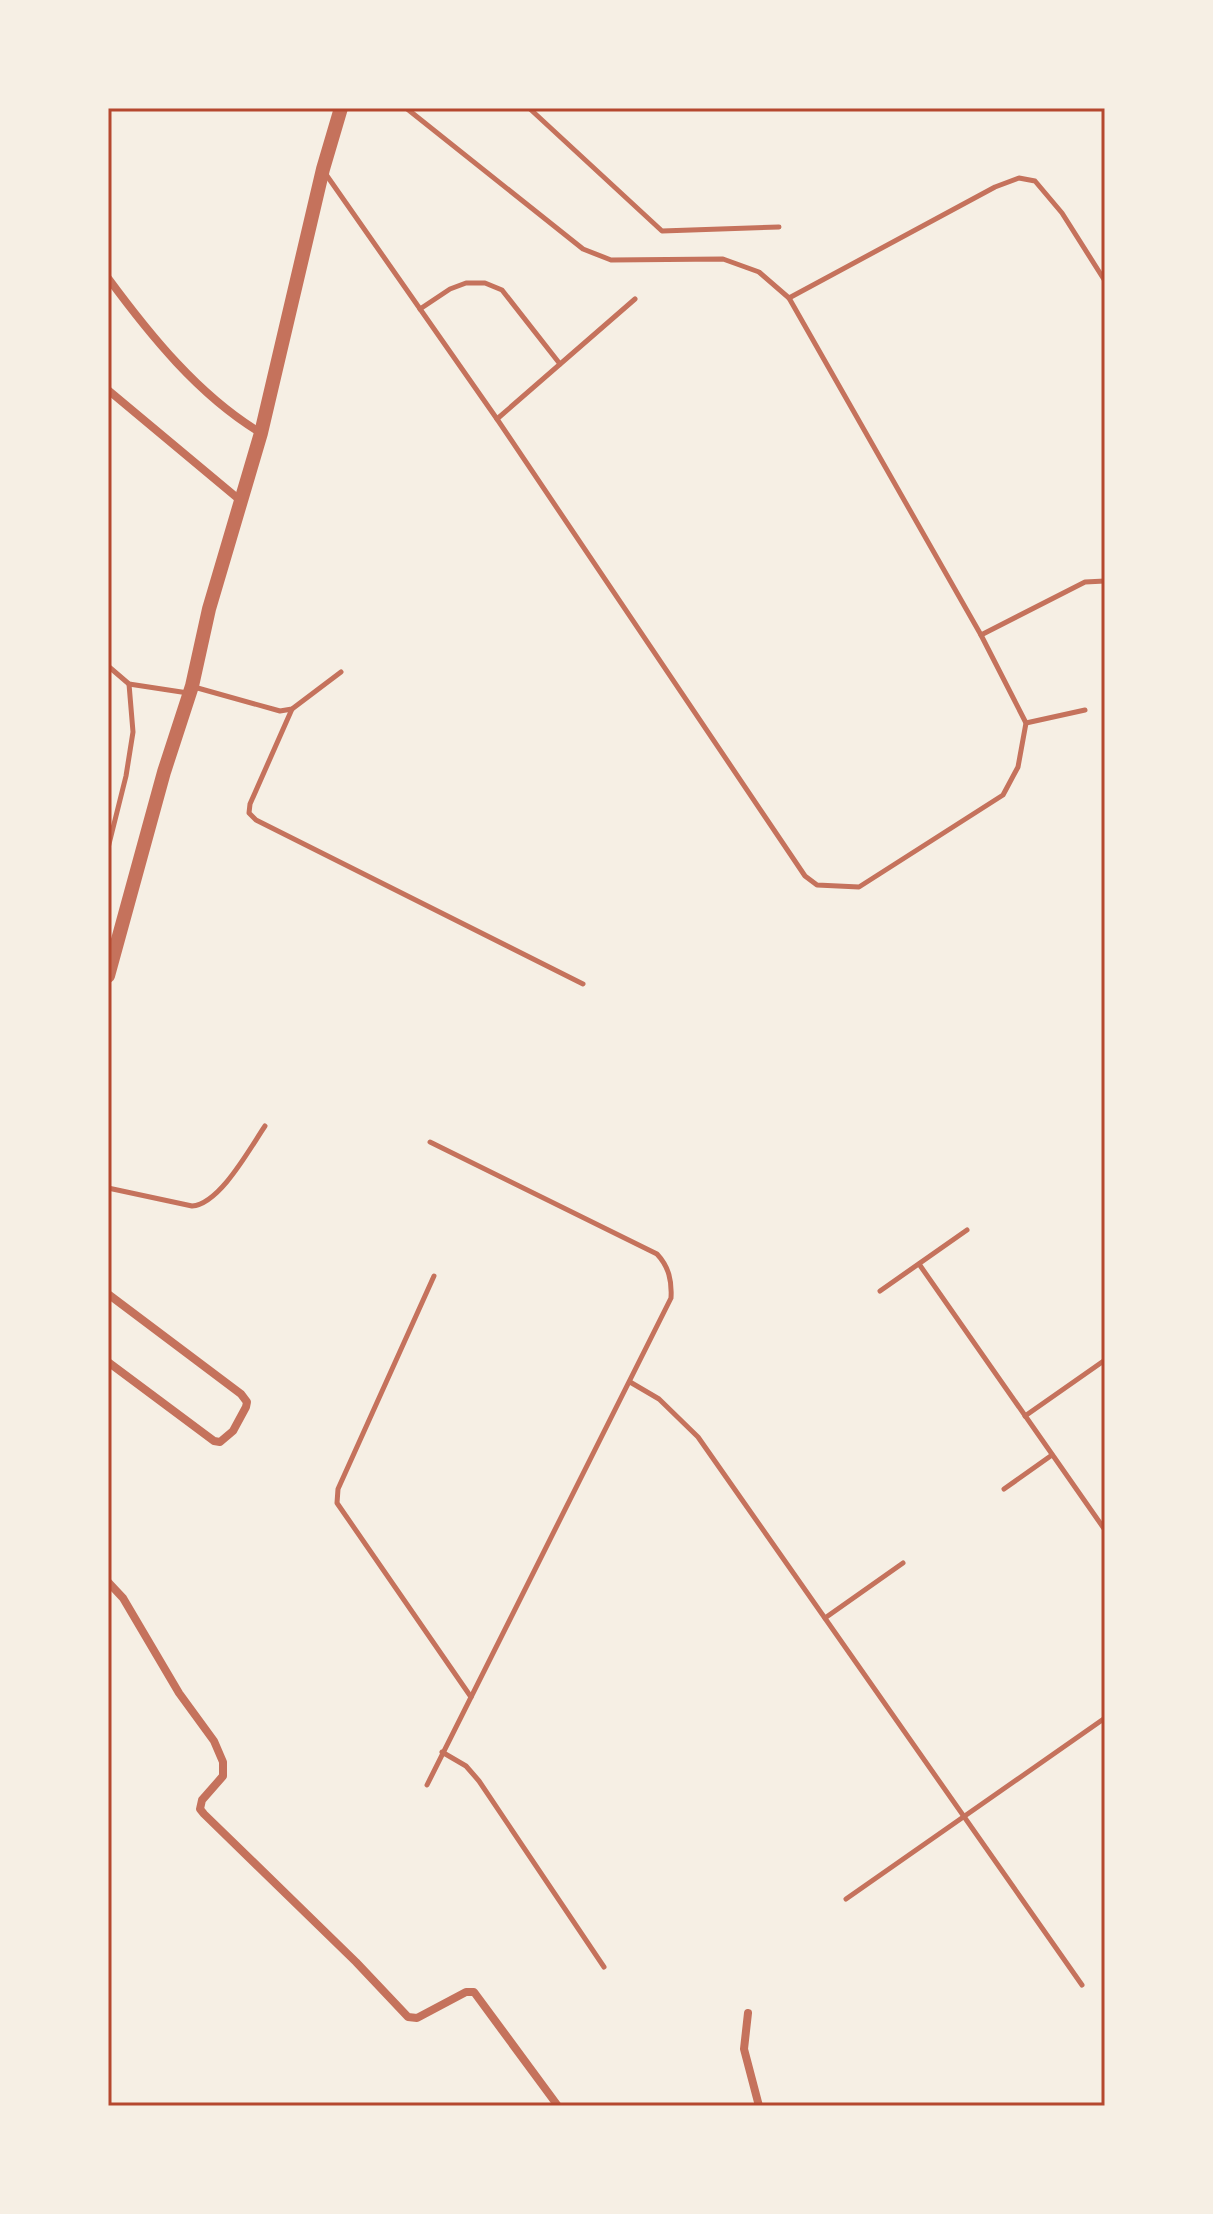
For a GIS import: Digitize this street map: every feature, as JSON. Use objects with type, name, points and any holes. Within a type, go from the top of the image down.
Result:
[{"type":"street","points":[[108,976],[261,433],[323,169],[341,108]]},
{"type":"street","points":[[108,278],[135,315],[186,372],[240,420],[261,433]]},
{"type":"street","points":[[108,390],[241,501]]},
{"type":"street","points":[[108,1294],[241,1394],[247,1402],[246,1407],[228,1437],[220,1442],[214,1441],[108,1362]]},
{"type":"street","points":[[108,1582],[123,1598],[179,1693],[214,1741],[223,1762],[223,1776],[202,1800],[200,1809],[204,1814],[408,2017],[417,2018],[466,1992],[474,1992],[558,2106]]},
{"type":"street","points":[[748,2013],[744,2049],[759,2106]]},
{"type":"lane","points":[[323,169],[497,419],[805,876],[817,885],[859,887],[1003,795],[1018,767],[1026,723],[981,635],[789,298],[759,272],[723,259],[611,260],[583,249],[406,108]]},
{"type":"lane","points":[[529,108],[662,231],[779,227]]},
{"type":"lane","points":[[789,298],[995,187],[1019,178],[1035,181],[1062,213],[1105,281]]},
{"type":"lane","points":[[420,309],[450,289],[466,283],[485,283],[502,290],[560,364]]},
{"type":"lane","points":[[497,419],[635,299]]},
{"type":"lane","points":[[981,635],[1085,582],[1105,581]]},
{"type":"lane","points":[[108,666],[129,684],[191,690],[280,711],[292,709],[341,672]]},
{"type":"lane","points":[[108,848],[126,776],[133,732],[129,684]]},
{"type":"lane","points":[[292,709],[250,804],[249,813],[256,820],[583,984]]},
{"type":"lane","points":[[1026,723],[1085,710]]},
{"type":"lane","points":[[108,1188],[192,1206],[203,1204],[223,1186],[265,1126]]},
{"type":"lane","points":[[427,1785],[630,1382],[671,1298],[672,1285],[665,1262],[657,1254],[430,1142]]},
{"type":"lane","points":[[880,1291],[967,1230]]},
{"type":"lane","points":[[919,1264],[1105,1530]]},
{"type":"lane","points":[[434,1276],[338,1489],[337,1503],[471,1697]]},
{"type":"lane","points":[[1025,1416],[1105,1360]]},
{"type":"lane","points":[[630,1382],[659,1399],[680,1416],[698,1437],[1082,1985]]},
{"type":"lane","points":[[1004,1489],[1052,1455]]},
{"type":"lane","points":[[825,1618],[903,1563]]},
{"type":"lane","points":[[846,1899],[1105,1718]]},
{"type":"lane","points":[[442,1752],[466,1766],[479,1781],[604,1967]]}]
